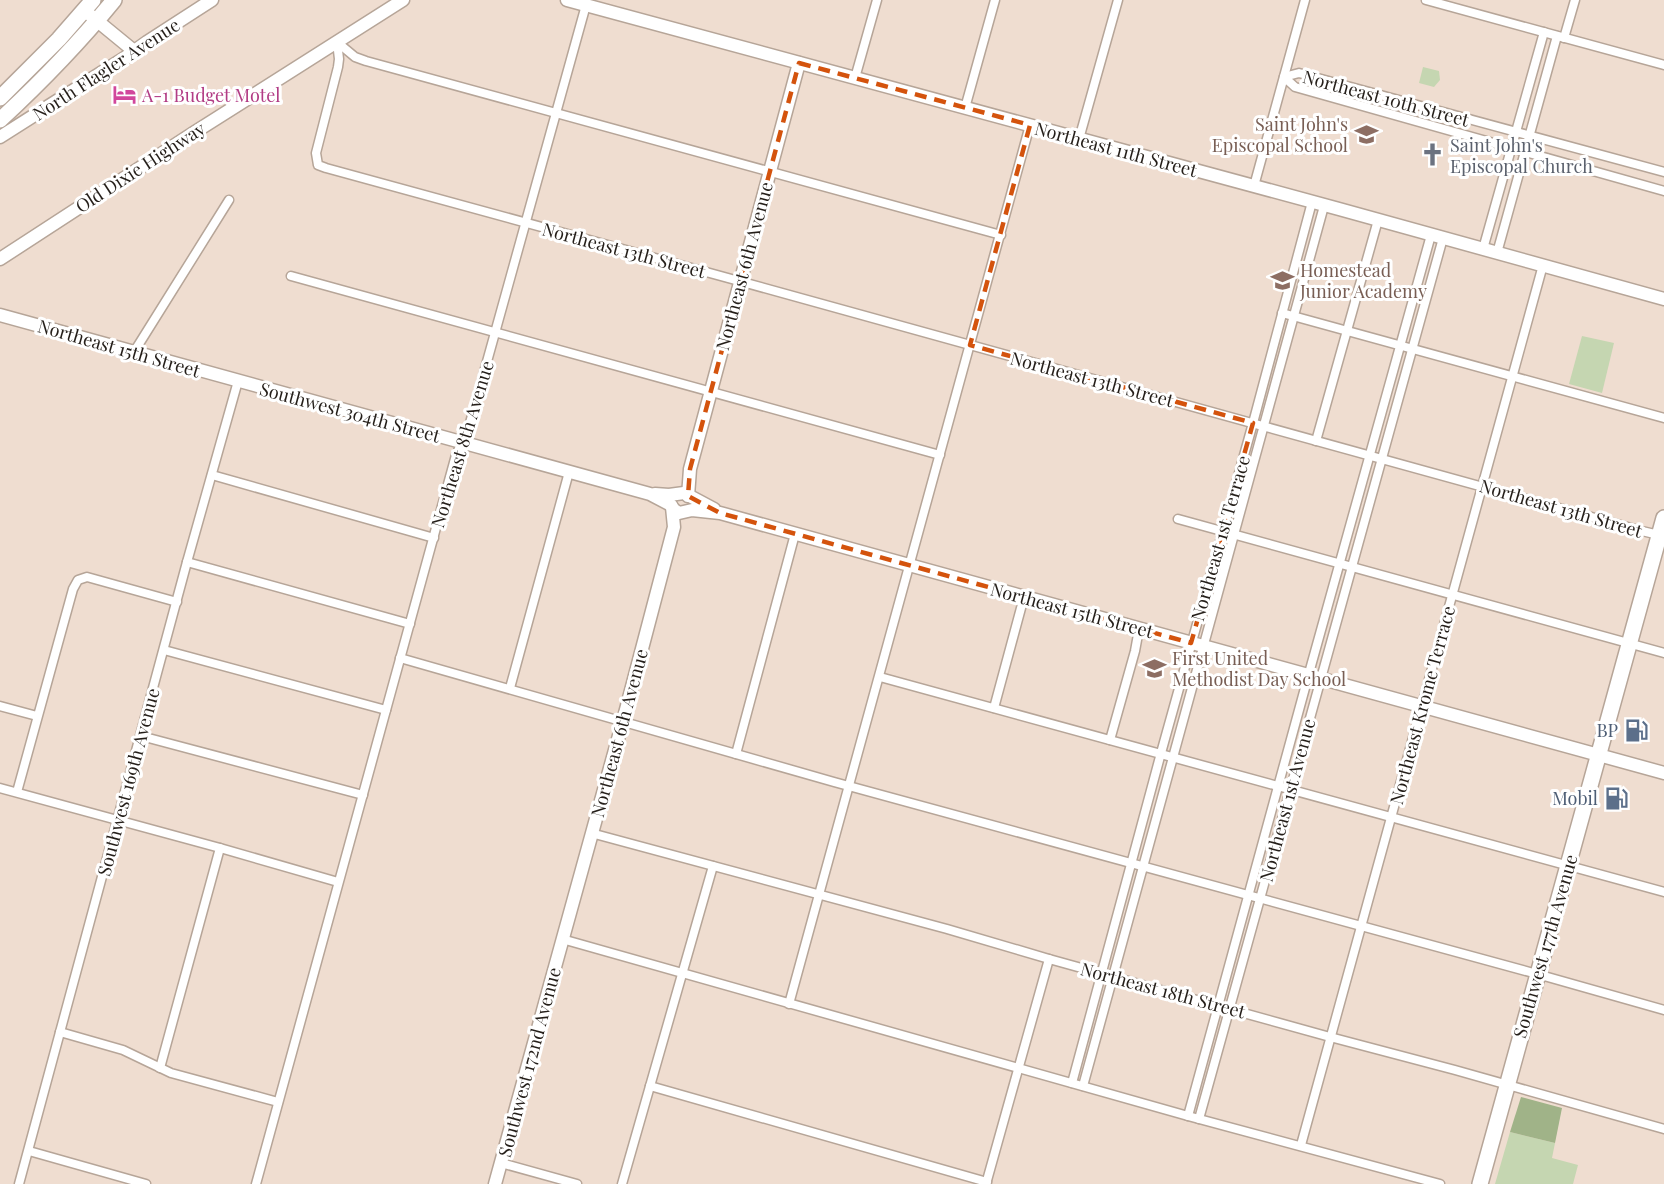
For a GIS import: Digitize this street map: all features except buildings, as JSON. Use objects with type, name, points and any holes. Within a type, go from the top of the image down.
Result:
[{"type":"highway","points":[[0,120],[45,78],[114,0]]},
{"type":"highway","points":[[0,98],[55,44],[89,5]]},
{"type":"highway","name":"Southwest 177th Avenue","points":[[1480,1184],[1629,644],[1662,535],[1664,518]]},
{"type":"street","name":"North Flagler Avenue","points":[[0,137],[212,0]]},
{"type":"street","name":"Old Dixie Highway","points":[[0,259],[403,0]]},
{"type":"street","name":"Northeast 11th Street","points":[[567,0],[1664,299]]},
{"type":"street","points":[[855,78],[877,0]]},
{"type":"street","points":[[965,108],[995,0]]},
{"type":"street","points":[[1079,139],[1118,0]]},
{"type":"street","points":[[1254,186],[1305,0]]},
{"type":"street","points":[[1426,0],[1664,64]]},
{"type":"street","points":[[1497,253],[1525,152],[1575,0]]},
{"type":"street","points":[[89,5],[98,20],[134,51]]},
{"type":"street","name":"Northeast 8th Avenue","points":[[256,1184],[456,455],[468,430],[586,5]]},
{"type":"street","points":[[1483,249],[1544,32]]},
{"type":"street","points":[[337,42],[355,57],[366,61],[1001,235]]},
{"type":"street","name":"Northeast 13th Street","points":[[337,42],[338,67],[317,146],[318,165],[326,168],[1662,535]]},
{"type":"street","name":"Northeast 6th Avenue","points":[[562,939],[623,721],[681,502],[686,474],[690,469],[800,63]]},
{"type":"street","name":"Northeast 10th Street","points":[[1284,77],[1299,73],[1664,172]]},
{"type":"street","name":"Northeast 10th Street","points":[[1284,77],[1295,87],[1664,190]]},
{"type":"street","points":[[1411,119],[1415,105]]},
{"type":"street","points":[[789,1004],[1030,126]]},
{"type":"street","points":[[134,352],[229,200]]},
{"type":"street","name":"Northeast 1st Terrace","points":[[1083,1086],[1172,757],[1222,532],[1282,313],[1318,204]]},
{"type":"street","name":"Northeast 1st Terrace","points":[[1072,1083],[1161,753],[1234,535],[1294,316],[1318,204]]},
{"type":"street","points":[[1316,441],[1378,220]]},
{"type":"street","name":"Northeast 1st Avenue","points":[[1199,1119],[1290,789],[1339,564],[1399,345],[1437,237]]},
{"type":"street","name":"Northeast 1st Avenue","points":[[1188,1116],[1278,786],[1352,568],[1412,349],[1437,237]]},
{"type":"street","name":"Northeast Krome Terrace","points":[[1301,1146],[1543,265]]},
{"type":"street","points":[[291,276],[940,455]]},
{"type":"street","points":[[1282,313],[1664,418]]},
{"type":"street","name":"Northeast 15th Street","points":[[0,315],[238,381]]},
{"type":"street","name":"Southwest 304th Street","points":[[238,381],[462,442]]},
{"type":"street","name":"Southwest 169th Avenue","points":[[19,1184],[238,381]]},
{"type":"street","name":"Northeast 15th Street","points":[[462,442],[1664,773]]},
{"type":"street","points":[[510,688],[569,472]]},
{"type":"street","points":[[212,475],[434,538]]},
{"type":"street","points":[[1178,519],[1664,653]]},
{"type":"street","points":[[736,754],[795,534]]},
{"type":"street","points":[[188,562],[410,624]]},
{"type":"street","points":[[17,792],[73,589],[78,580],[87,577],[177,602]]},
{"type":"street","points":[[994,708],[1024,597]]},
{"type":"street","points":[[1110,740],[1132,663],[1139,629]]},
{"type":"street","points":[[164,650],[386,710]]},
{"type":"street","points":[[400,658],[850,786],[1664,1010]]},
{"type":"street","points":[[880,676],[1664,892]]},
{"type":"street","points":[[0,706],[37,716]]},
{"type":"street","points":[[141,736],[363,795]]},
{"type":"street","points":[[0,788],[338,882]]},
{"type":"street","name":"Northeast 18th Street","points":[[591,833],[947,929],[1664,1129]]},
{"type":"street","points":[[160,1068],[220,848]]},
{"type":"street","points":[[622,1184],[712,866]]},
{"type":"street","points":[[562,939],[1188,1116],[1440,1184]]},
{"type":"street","name":"Southwest 172nd Avenue","points":[[495,1184],[562,939]]},
{"type":"street","points":[[650,1086],[987,1183],[1049,959]]},
{"type":"street","points":[[60,1032],[123,1050],[171,1073],[278,1102]]},
{"type":"street","points":[[29,1151],[146,1184]]},
{"type":"street","points":[[501,1163],[577,1184]]},
{"type":"highlighted area","points":[[799,63],[1030,125],[970,345],[1253,423],[1191,643],[720,513],[688,496],[690,469]]},
{"type":"green space","points":[[1423,67],[1439,71],[1440,80],[1434,87],[1419,83]]},
{"type":"green space","points":[[1582,336],[1614,343],[1602,393],[1569,384]]},
{"type":"green space","points":[[1521,1097],[1562,1108],[1555,1143],[1510,1132]]},
{"type":"green space","points":[[1510,1132],[1555,1143],[1552,1158],[1578,1165],[1573,1184],[1495,1184]]},
{"type":"place","name":"A-1 Budget Motel","points":[[124,95]]},
{"type":"place","name":"Saint John's Episcopal School","points":[[1366,134]]},
{"type":"place","name":"Saint John's Episcopal Church","points":[[1432,155]]},
{"type":"place","name":"Homestead Junior Academy","points":[[1282,280]]},
{"type":"place","name":"First United Methodist Day School","points":[[1154,668]]},
{"type":"place","name":"BP","points":[[1636,730]]},
{"type":"place","name":"Mobil","points":[[1616,798]]}]
